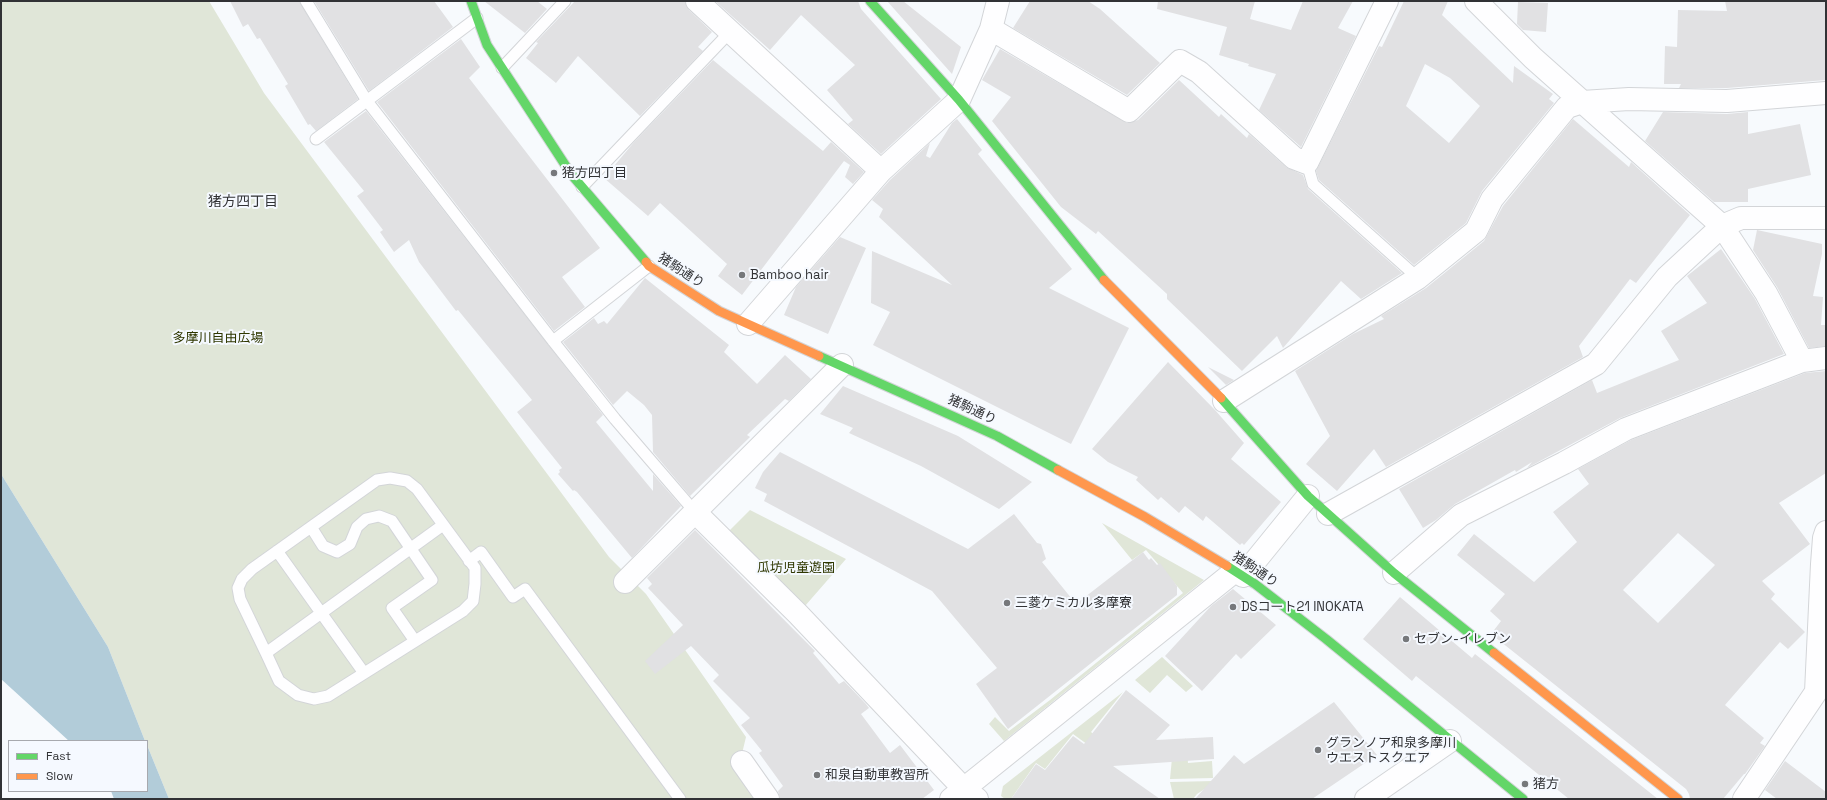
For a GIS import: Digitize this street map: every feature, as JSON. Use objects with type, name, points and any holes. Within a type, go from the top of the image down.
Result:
[{"type":"street","name":"猪駒通り","points":[[471,1],[488,45],[502,68],[582,187],[648,266],[718,310],[997,436],[1145,517],[1239,574],[1255,584],[1320,635],[1523,799]]},
{"type":"street","points":[[697,1],[881,170]]},
{"type":"street","points":[[870,1],[959,100],[1109,286],[1224,401],[1308,496],[1394,573],[1678,799]]},
{"type":"street","points":[[748,324],[881,170],[959,100],[991,29],[998,1]]},
{"type":"street","points":[[991,29],[1129,111],[1180,60],[1199,72],[1294,158],[1307,163],[1387,1]]},
{"type":"street","points":[[1476,1],[1533,58],[1722,226],[1766,293],[1802,361]]},
{"type":"street","points":[[1224,401],[1418,278],[1476,231],[1492,199],[1567,107],[1582,102],[1629,99],[1727,101],[1826,93]]},
{"type":"street","points":[[1328,514],[1596,364],[1667,277],[1722,226],[1741,218],[1826,218]]},
{"type":"street","points":[[1394,573],[1461,515],[1626,429],[1802,361],[1826,358]]},
{"type":"street","points":[[625,582],[790,419],[842,365]]},
{"type":"street","points":[[695,512],[798,614],[964,796],[1239,574],[1308,496]]},
{"type":"street","points":[[1744,799],[1821,698],[1822,564],[1824,538],[1826,532]]},
{"type":"street","points":[[1366,799],[1450,741]]},
{"type":"street","points":[[742,762],[768,799]]},
{"type":"lane","points":[[306,1],[367,100],[615,419],[695,512]]},
{"type":"lane","points":[[502,68],[564,1]]},
{"type":"lane","points":[[316,139],[477,18]]},
{"type":"lane","points":[[582,187],[730,32]]},
{"type":"lane","points":[[1307,163],[1313,184],[1418,278]]},
{"type":"lane","points":[[553,341],[648,266]]},
{"type":"lane","points":[[390,478],[407,481],[417,489],[475,568],[473,601],[463,611],[328,696],[314,699],[298,695],[279,681],[240,599],[238,588],[242,579],[277,551],[311,527],[377,480],[390,478]]},
{"type":"lane","points":[[311,527],[323,546],[337,552],[350,544],[357,527],[366,519],[379,516],[392,521],[432,580],[392,608],[415,641]]},
{"type":"lane","points":[[266,653],[443,526]]},
{"type":"lane","points":[[277,551],[364,673]]},
{"type":"lane","points":[[469,561],[481,552],[513,597],[525,589],[680,799]]},
{"type":"green space","name":"多摩川自由広場","points":[[1,1],[209,1],[264,93],[609,557],[646,594],[746,737],[739,766],[762,799],[169,799],[148,747],[148,740],[145,740],[108,647],[1,474]]},
{"type":"green space","name":"瓜坊児童遊園","points":[[750,510],[846,559],[798,614],[722,538]]},
{"type":"green space","points":[[1102,523],[1204,580],[1004,741],[989,724],[995,717],[1009,731],[1183,593],[1146,550],[1132,560]]},
{"type":"green space","points":[[1162,657],[1193,686],[1186,692],[1167,675],[1150,693],[1135,680]]},
{"type":"green space","points":[[1123,692],[1091,732],[1119,755],[1113,763],[1073,734],[1045,769],[1036,763],[1011,799],[1005,799],[1001,796],[1003,786]]},
{"type":"green space","points":[[1186,738],[1188,763],[1212,761],[1213,778],[1170,779],[1172,758]]},
{"type":"green space","points":[[1214,781],[1214,783],[1197,794],[1193,799],[1174,799],[1170,782]]},
{"type":"water","points":[[1,474],[108,647],[145,740],[68,740],[1,679]]},
{"type":"water","points":[[148,747],[169,799],[114,799],[111,792],[148,792]]},
{"type":"building","points":[[230,1],[299,1],[358,99],[316,131],[310,124],[308,125],[285,86],[288,84],[260,38],[257,39],[248,24],[243,27]]},
{"type":"building","points":[[314,1],[434,1],[453,27],[369,91]]},
{"type":"building","points":[[484,1],[537,1],[547,9],[525,33]]},
{"type":"building","points":[[575,1],[685,1],[689,10],[712,32],[698,47],[703,51],[640,116],[578,56],[556,83],[526,58],[538,43],[536,42]]},
{"type":"building","points":[[715,1],[858,1],[861,9],[941,99],[881,154],[848,124],[853,120],[827,90],[855,65],[801,15],[770,50]]},
{"type":"building","points":[[887,1],[903,1],[961,47],[952,74]]},
{"type":"building","points":[[1030,1],[1088,1],[1100,9],[1160,63],[1127,95],[1013,28]]},
{"type":"building","points":[[1158,1],[1255,1],[1250,19],[1291,30],[1303,1],[1353,1],[1338,28],[1356,36],[1301,147],[1259,110],[1276,74],[1248,66],[1249,64],[1219,55],[1227,27],[1157,9]]},
{"type":"building","points":[[1404,1],[1448,1],[1442,15],[1513,83],[1514,66],[1553,94],[1549,99],[1554,103],[1482,191],[1466,223],[1414,265],[1319,180],[1316,171],[1379,46],[1382,47]],"holes":[[[1425,64],[1450,78],[1480,106],[1449,143],[1406,106]]]},
{"type":"building","points":[[1725,1],[1826,1],[1826,80],[1727,88],[1679,88],[1681,84],[1664,84],[1665,46],[1677,47],[1678,10],[1727,11]]},
{"type":"building","points":[[1518,2],[1548,3],[1546,32],[1523,30],[1517,24]]},
{"type":"building","points":[[461,39],[480,67],[469,78],[600,248],[562,277],[585,307],[554,331],[377,102]]},
{"type":"building","points":[[1000,49],[1127,123],[1138,120],[1179,80],[1219,117],[1221,114],[1247,138],[1249,134],[1286,167],[1303,175],[1308,189],[1402,273],[1361,299],[1341,281],[1283,348],[1277,336],[1242,371],[1167,299],[1167,294],[1098,231],[1096,234],[1061,207],[992,121],[1011,97],[982,80]]},
{"type":"building","points":[[713,60],[823,151],[831,142],[864,172],[853,184],[845,177],[850,165],[844,161],[742,295],[718,276],[727,264],[660,203],[648,216],[604,178],[635,141]]},
{"type":"building","points":[[366,111],[603,415],[596,422],[653,491],[653,474],[681,506],[632,558],[577,492],[574,490],[573,491],[558,474],[560,472],[559,470],[562,468],[517,412],[532,400],[458,310],[456,311],[419,262],[409,240],[394,252],[380,232],[383,230],[357,196],[364,191],[324,142]]},
{"type":"building","points":[[1663,112],[1727,114],[1748,112],[1748,134],[1800,124],[1811,175],[1748,189],[1748,202],[1714,202],[1645,141]]},
{"type":"building","points":[[957,119],[982,150],[978,154],[1072,269],[1049,288],[1129,328],[1071,444],[873,345],[890,312],[871,303],[872,251],[952,285],[879,217],[883,209],[872,200],[890,180],[930,143],[926,156],[930,158],[952,123]]},
{"type":"building","points":[[1573,119],[1629,167],[1631,162],[1690,215],[1636,283],[1630,279],[1579,346],[1583,357],[1386,467],[1374,449],[1337,491],[1306,464],[1330,436],[1295,371],[1353,334],[1384,319],[1381,316],[1426,288],[1484,241],[1503,206]]},
{"type":"building","points":[[1757,230],[1822,244],[1822,254],[1813,296],[1823,297],[1821,325],[1826,325],[1826,346],[1809,348],[1777,287],[1753,250]]},
{"type":"building","points":[[840,237],[866,248],[828,334],[784,315],[796,287]]},
{"type":"building","points":[[1721,249],[1755,299],[1784,354],[1620,418],[1527,468],[1532,462],[1516,472],[1515,470],[1455,504],[1436,520],[1423,528],[1399,489],[1592,380],[1597,393],[1679,360],[1661,331],[1707,303],[1687,276]]},
{"type":"building","points":[[645,278],[729,345],[724,352],[757,384],[785,355],[811,379],[789,401],[785,399],[747,435],[750,437],[690,496],[653,452],[652,415],[644,405],[627,391],[613,405],[563,342],[594,318],[598,324],[604,321],[607,324]]},
{"type":"building","points":[[1168,362],[1215,410],[1244,443],[1231,459],[1281,502],[1244,545],[1242,543],[1240,545],[1206,516],[1203,521],[1185,506],[1179,513],[1161,497],[1158,500],[1136,480],[1138,477],[1108,462],[1092,449]]},
{"type":"building","points":[[1208,367],[1234,380],[1226,385]]},
{"type":"building","points":[[1826,371],[1826,473],[1779,503],[1810,544],[1762,581],[1775,594],[1771,599],[1805,632],[1788,649],[1780,642],[1725,705],[1764,738],[1760,743],[1765,746],[1745,774],[1723,799],[1690,799],[1686,789],[1491,634],[1501,621],[1490,611],[1505,594],[1457,555],[1474,534],[1534,582],[1577,542],[1553,512],[1589,484],[1578,469],[1631,440],[1805,373]],"holes":[[[1678,533],[1715,565],[1658,623],[1623,590]]]},
{"type":"building","points":[[843,386],[958,436],[1032,482],[999,509],[921,466],[849,433],[853,428],[820,414]]},
{"type":"building","name":"三菱ケミカル多摩寮","points":[[780,452],[968,549],[1014,514],[1037,543],[1041,544],[1046,559],[1042,562],[1076,604],[1143,552],[1149,560],[1151,558],[1157,565],[1160,563],[1177,586],[1177,595],[1008,729],[976,684],[997,668],[932,591],[764,501],[767,494],[755,488],[763,472]]},
{"type":"building","points":[[695,530],[815,651],[813,653],[839,684],[844,681],[866,704],[869,708],[861,714],[890,753],[900,745],[934,790],[922,799],[780,799],[778,791],[783,786],[759,753],[762,751],[741,725],[750,718],[713,681],[719,675],[691,646],[655,674],[645,661],[683,625],[648,588],[652,584],[647,578]]},
{"type":"building","points":[[1233,589],[1276,625],[1241,659],[1236,654],[1202,691],[1165,656],[1211,606]]},
{"type":"building","points":[[1400,597],[1472,658],[1475,654],[1658,799],[1569,799],[1416,676],[1412,681],[1363,639]]},
{"type":"building","points":[[1126,690],[1170,725],[1156,740],[1213,737],[1214,759],[1113,766],[1160,799],[1011,799],[1036,764],[1045,770],[1073,736],[1084,744]]},
{"type":"building","name":"グランノア和泉多摩川 ウエストスクエア","points":[[1334,702],[1377,755],[1312,799],[1195,799],[1234,755],[1244,764]]},
{"type":"building","points":[[1785,761],[1826,792],[1826,799],[1777,799],[1765,790]]},
{"type":"traffic: fast","points":[[471,1],[487,45],[571,174],[646,262]]},
{"type":"traffic: fast","points":[[870,1],[959,100],[1104,280]]},
{"type":"traffic: fast","points":[[819,356],[997,436],[1058,470]]},
{"type":"traffic: fast","points":[[1221,398],[1308,496],[1394,573],[1494,653]]},
{"type":"traffic: fast","points":[[1227,566],[1255,584],[1326,639],[1523,799]]},
{"type":"traffic: slow","points":[[646,262],[649,266],[719,311],[819,356]]},
{"type":"traffic: slow","points":[[1104,280],[1221,398]]},
{"type":"traffic: slow","points":[[1058,470],[1145,517],[1227,566]]},
{"type":"traffic: slow","points":[[1494,653],[1678,799]]},
{"type":"place","name":"猪方四丁目","points":[[554,173]]},
{"type":"place","name":"Bamboo hair","points":[[742,275]]},
{"type":"place","name":"三菱ケミカル多摩寮","points":[[1007,603]]},
{"type":"place","name":"DSコート21 INOKATA","points":[[1233,607]]},
{"type":"place","name":"セブン-イレブン","points":[[1406,639]]},
{"type":"place","name":"グランノア和泉多摩川 ウエストスクエア","points":[[1318,750]]},
{"type":"place","name":"和泉自動車教習所","points":[[817,775]]},
{"type":"place","name":"猪方","points":[[1525,784]]},
{"type":"district","name":"猪方四丁目","points":[[243,202]]}]
